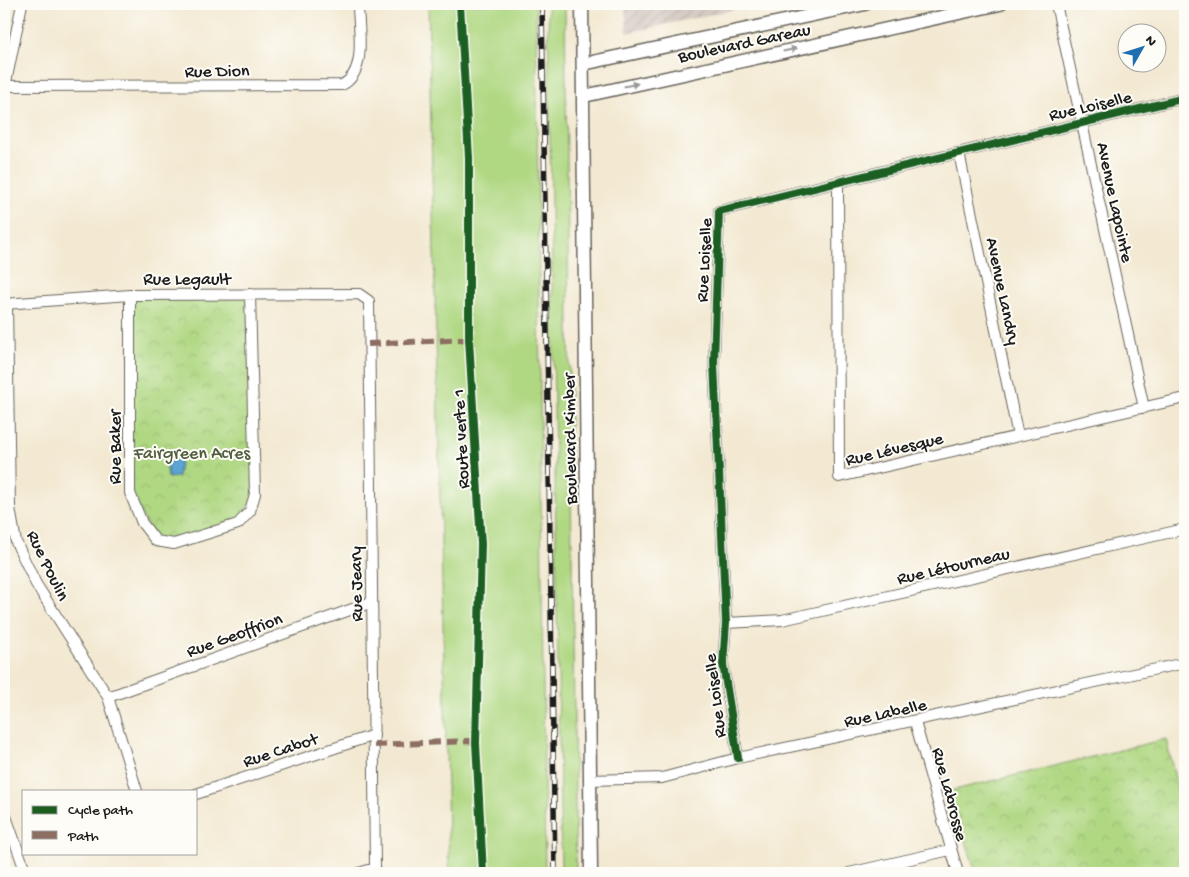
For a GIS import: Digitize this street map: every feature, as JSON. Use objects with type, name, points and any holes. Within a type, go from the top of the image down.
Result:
[{"type":"street","points":[[4,87],[22,4]]},
{"type":"street","name":"Rue Dion","points":[[4,87],[342,85],[350,81],[356,73],[358,62],[358,4]]},
{"type":"street","name":"Boulevard Kimber","points":[[582,4],[591,873]]},
{"type":"street","name":"Boulevard Gareau","points":[[583,64],[865,4]]},
{"type":"street","name":"Boulevard Gareau","points":[[584,96],[1000,4]]},
{"type":"street","name":"Avenue Lapointe","points":[[1056,4],[1144,408]]},
{"type":"street","name":"Rue Loiselle","points":[[738,758],[723,664],[726,623],[714,363],[719,211],[1185,98]]},
{"type":"street","name":"Avenue Landry","points":[[959,153],[1018,436]]},
{"type":"street","name":"Rue Lévesque","points":[[838,182],[839,477],[1185,398]]},
{"type":"street","name":"Rue Baker","points":[[130,295],[130,493],[142,523],[156,542],[174,544],[238,524],[250,511],[255,494],[250,294]]},
{"type":"street","name":"Rue Legault","points":[[5,304],[130,295],[250,294],[359,294],[368,301]]},
{"type":"street","name":"Rue Jeary","points":[[359,873],[375,868],[368,301]]},
{"type":"street","name":"Rue Poulin","points":[[5,304],[10,508],[16,542],[36,584],[108,696],[137,790]]},
{"type":"street","name":"Rue Létourneau","points":[[726,623],[782,620],[1185,529]]},
{"type":"street","name":"Rue Geoffrion","points":[[108,696],[372,602]]},
{"type":"street","name":"Rue Labelle","points":[[590,780],[662,778],[738,758],[915,722],[1185,663]]},
{"type":"street","name":"Rue Labrosse","points":[[915,722],[958,873]]},
{"type":"street","name":"Rue Cabot","points":[[198,793],[374,735]]},
{"type":"street","points":[[4,811],[22,851]]},
{"type":"street","points":[[849,873],[950,850]]},
{"type":"street","points":[[23,854],[26,873]]},
{"type":"shaded area","points":[[625,4],[758,4],[627,33]]},
{"type":"green space","points":[[428,4],[536,4],[545,873],[449,873]]},
{"type":"green space","points":[[548,4],[565,4],[576,873],[561,873]]},
{"type":"green space","name":"Fairgreen Acres","points":[[250,294],[255,494],[238,524],[174,544],[156,541],[130,493],[130,295]]},
{"type":"green space","points":[[1166,739],[1185,822],[1185,873],[976,873],[950,791]]},
{"type":"water","points":[[165,450],[182,450],[178,477],[168,478]]},
{"type":"railway","points":[[542,4],[555,873]]},
{"type":"marked path","points":[[368,344],[469,339]]},
{"type":"marked path","points":[[374,745],[469,741],[476,743]]},
{"type":"cycle path","name":"Route verte 1","points":[[460,4],[469,158],[469,339],[481,544],[476,743],[483,873]]},
{"type":"cycle path","points":[[738,758],[723,664],[726,623],[714,363],[719,211],[1185,98]]}]
